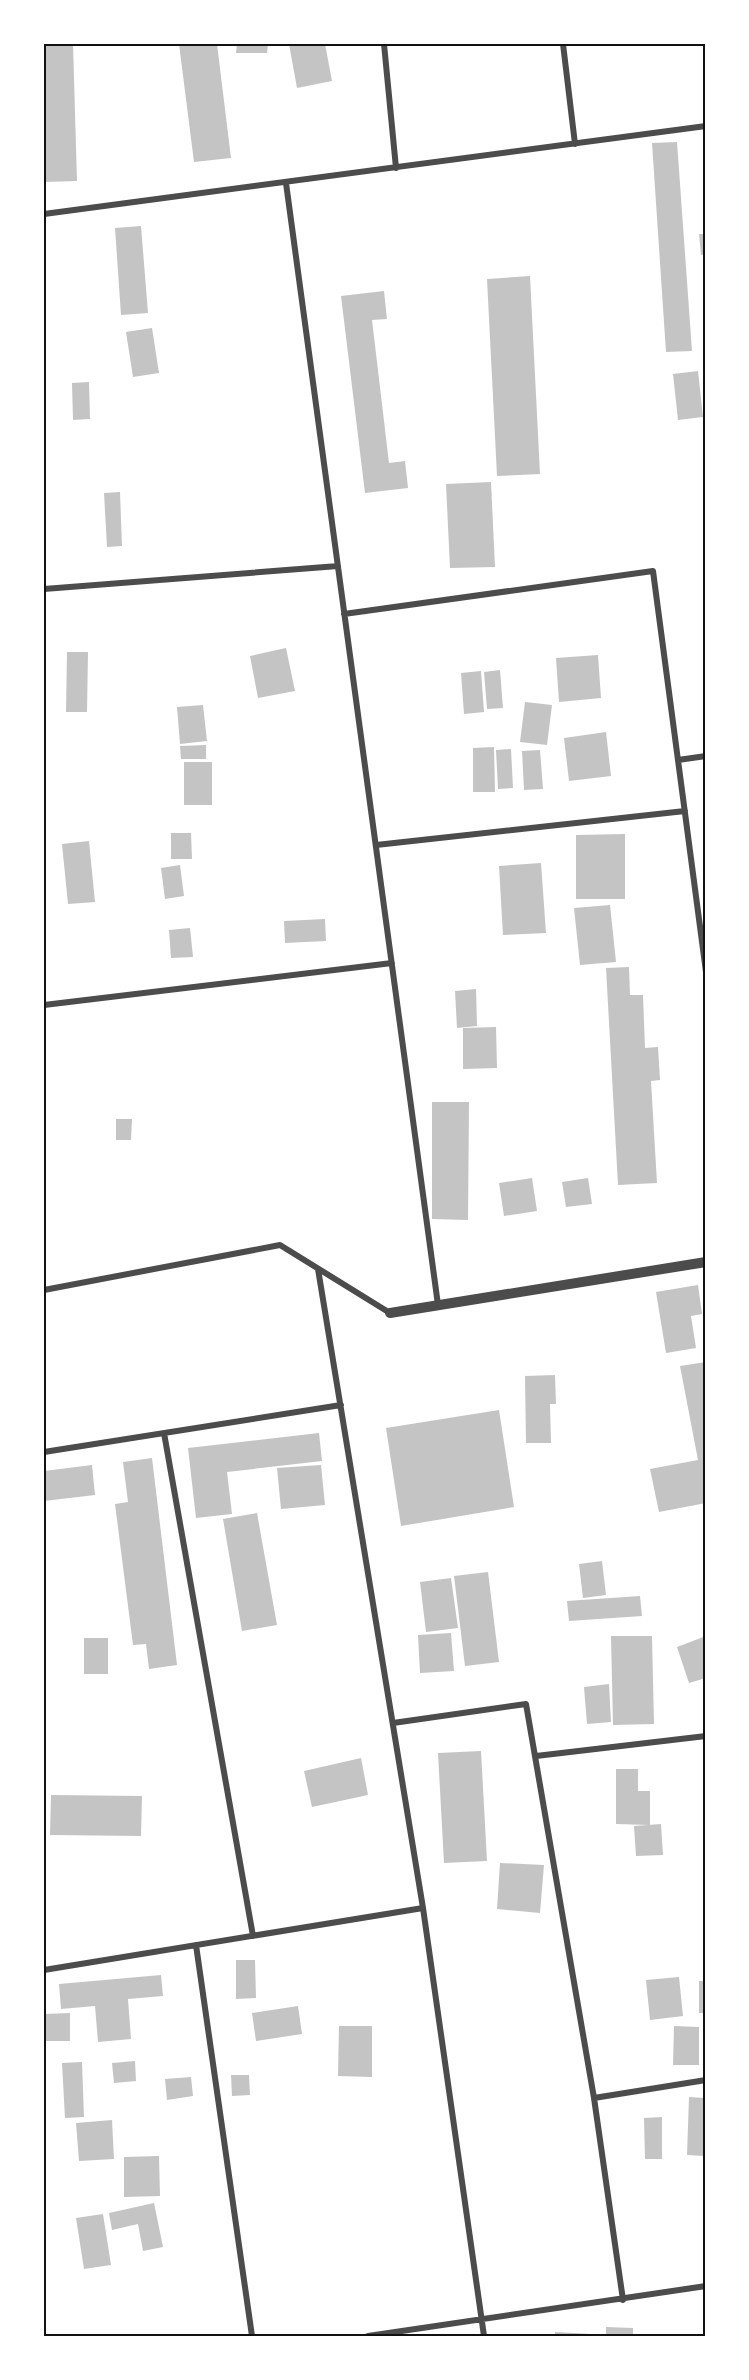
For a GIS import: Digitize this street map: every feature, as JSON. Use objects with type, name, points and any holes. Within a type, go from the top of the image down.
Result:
[{"type":"street","points":[[384,44],[396,168]]},
{"type":"street","points":[[563,44],[575,144]]},
{"type":"street","points":[[44,214],[705,126]]},
{"type":"street","points":[[286,183],[438,1305]]},
{"type":"street","points":[[44,589],[338,566]]},
{"type":"street","points":[[344,614],[653,571],[705,972]]},
{"type":"street","points":[[678,760],[705,756]]},
{"type":"street","points":[[376,845],[685,811]]},
{"type":"street","points":[[44,1005],[392,963]]},
{"type":"street","points":[[44,1290],[280,1245],[390,1313],[705,1262]]},
{"type":"street","points":[[318,1269],[423,1908],[484,2337]]},
{"type":"street","points":[[44,1452],[341,1405]]},
{"type":"street","points":[[164,1433],[252,1936]]},
{"type":"street","points":[[393,1723],[526,1704],[594,2098],[623,2300]]},
{"type":"street","points":[[536,1756],[705,1736]]},
{"type":"street","points":[[44,1970],[423,1908]]},
{"type":"street","points":[[196,1945],[252,2337]]},
{"type":"street","points":[[594,2098],[705,2080]]},
{"type":"street","points":[[368,2337],[705,2286]]},
{"type":"building","points":[[44,44],[73,44],[77,181],[44,182]]},
{"type":"building","points":[[179,44],[217,44],[231,158],[194,162]]},
{"type":"building","points":[[237,44],[268,44],[267,53],[236,53]]},
{"type":"building","points":[[289,44],[325,44],[332,81],[297,88]]},
{"type":"building","points":[[677,142],[692,351],[666,352],[652,143]]},
{"type":"building","points":[[141,226],[148,313],[121,315],[115,228]]},
{"type":"building","points":[[699,234],[706,234],[706,254],[701,255]]},
{"type":"building","points":[[530,276],[540,474],[497,476],[487,279]]},
{"type":"building","points":[[384,291],[387,319],[372,320],[389,463],[405,461],[408,488],[365,493],[341,296]]},
{"type":"building","points":[[152,328],[159,373],[133,377],[126,332]]},
{"type":"building","points":[[698,371],[703,417],[678,420],[673,374]]},
{"type":"building","points":[[89,382],[90,419],[73,420],[72,383]]},
{"type":"building","points":[[491,482],[495,567],[450,568],[446,484]]},
{"type":"building","points":[[120,492],[122,546],[107,547],[104,493]]},
{"type":"building","points":[[286,648],[295,691],[258,698],[250,656]]},
{"type":"building","points":[[67,652],[88,652],[87,712],[66,712]]},
{"type":"building","points":[[598,655],[601,698],[559,702],[556,658]]},
{"type":"building","points":[[500,670],[503,708],[487,709],[484,672]]},
{"type":"building","points":[[481,671],[484,712],[464,714],[461,673]]},
{"type":"building","points":[[525,702],[552,705],[547,745],[520,742]]},
{"type":"building","points":[[203,705],[207,741],[180,744],[177,707]]},
{"type":"building","points":[[606,732],[611,776],[569,781],[564,738]]},
{"type":"building","points":[[206,745],[206,759],[181,759],[180,746]]},
{"type":"building","points":[[494,747],[495,792],[473,792],[473,748]]},
{"type":"building","points":[[511,749],[513,788],[498,789],[496,750]]},
{"type":"building","points":[[540,750],[543,789],[524,790],[522,751]]},
{"type":"building","points":[[184,762],[212,762],[212,805],[184,805]]},
{"type":"building","points":[[171,833],[191,833],[192,859],[171,859]]},
{"type":"building","points":[[625,834],[625,899],[576,899],[576,835]]},
{"type":"building","points":[[89,841],[95,902],[68,904],[62,844]]},
{"type":"building","points":[[541,863],[546,933],[503,935],[499,866]]},
{"type":"building","points":[[180,865],[184,896],[165,899],[161,868]]},
{"type":"building","points":[[610,905],[616,962],[580,965],[574,908]]},
{"type":"building","points":[[325,919],[326,941],[285,943],[284,921]]},
{"type":"building","points":[[190,928],[193,957],[171,958],[169,930]]},
{"type":"building","points":[[629,967],[630,995],[643,995],[645,1048],[658,1047],[660,1080],[651,1081],[657,1183],[618,1185],[606,968]]},
{"type":"building","points":[[476,989],[477,1026],[457,1028],[455,991]]},
{"type":"building","points":[[496,1027],[497,1068],[463,1069],[463,1028]]},
{"type":"building","points":[[432,1102],[469,1102],[468,1220],[432,1219]]},
{"type":"building","points":[[116,1119],[132,1119],[131,1140],[116,1140]]},
{"type":"building","points":[[532,1178],[537,1211],[504,1216],[499,1183]]},
{"type":"building","points":[[588,1178],[592,1204],[566,1207],[562,1182]]},
{"type":"building","points":[[698,1285],[702,1314],[691,1316],[696,1348],[666,1353],[656,1292]]},
{"type":"building","points":[[706,1362],[706,1503],[659,1512],[650,1469],[698,1460],[680,1366]]},
{"type":"building","points":[[555,1375],[556,1404],[550,1404],[551,1443],[526,1443],[525,1376]]},
{"type":"building","points":[[499,1410],[514,1507],[401,1526],[386,1428]]},
{"type":"building","points":[[319,1433],[322,1461],[227,1472],[232,1514],[196,1518],[188,1448]]},
{"type":"building","points":[[152,1458],[177,1665],[149,1669],[146,1644],[133,1645],[115,1504],[128,1502],[123,1462]]},
{"type":"building","points":[[92,1465],[95,1495],[44,1501],[44,1471]]},
{"type":"building","points":[[321,1465],[325,1505],[281,1509],[277,1468]]},
{"type":"building","points":[[257,1513],[277,1625],[242,1631],[223,1519]]},
{"type":"building","points":[[602,1561],[606,1595],[583,1598],[579,1564]]},
{"type":"building","points":[[488,1572],[499,1662],[465,1666],[454,1576]]},
{"type":"building","points":[[451,1578],[458,1628],[426,1632],[420,1582]]},
{"type":"building","points":[[640,1596],[642,1616],[569,1621],[567,1601]]},
{"type":"building","points":[[451,1633],[454,1671],[420,1673],[418,1635]]},
{"type":"building","points":[[611,1636],[652,1636],[654,1724],[613,1725]]},
{"type":"building","points":[[706,1636],[706,1678],[689,1683],[677,1647]]},
{"type":"building","points":[[84,1638],[108,1638],[108,1674],[84,1674]]},
{"type":"building","points":[[609,1684],[611,1722],[587,1724],[584,1687]]},
{"type":"building","points":[[481,1751],[487,1861],[444,1863],[438,1753]]},
{"type":"building","points":[[361,1758],[368,1795],[312,1807],[304,1771]]},
{"type":"building","points":[[616,1769],[638,1769],[638,1791],[650,1791],[650,1825],[616,1824]]},
{"type":"building","points":[[51,1795],[142,1796],[141,1836],[50,1835]]},
{"type":"building","points":[[661,1824],[663,1855],[636,1856],[634,1826]]},
{"type":"building","points":[[500,1863],[544,1865],[540,1913],[497,1909]]},
{"type":"building","points":[[236,1960],[255,1960],[256,1998],[236,1999]]},
{"type":"building","points":[[161,1975],[163,1996],[128,1999],[131,2039],[98,2042],[95,2006],[61,2009],[59,1984]]},
{"type":"building","points":[[679,1977],[683,2016],[650,2020],[646,1980]]},
{"type":"building","points":[[699,1981],[706,1981],[706,2013],[699,2013]]},
{"type":"building","points":[[298,2006],[302,2034],[256,2041],[252,2013]]},
{"type":"building","points":[[70,2013],[70,2041],[44,2041],[44,2014]]},
{"type":"building","points":[[339,2026],[372,2026],[372,2077],[338,2076]]},
{"type":"building","points":[[674,2026],[699,2027],[699,2065],[673,2065]]},
{"type":"building","points":[[135,2061],[136,2081],[114,2083],[112,2063]]},
{"type":"building","points":[[82,2062],[84,2117],[65,2118],[62,2063]]},
{"type":"building","points":[[231,2075],[249,2075],[250,2095],[232,2096]]},
{"type":"building","points":[[191,2077],[193,2096],[167,2100],[165,2079]]},
{"type":"building","points":[[689,2097],[705,2098],[704,2156],[687,2155]]},
{"type":"building","points":[[662,2117],[662,2159],[645,2159],[644,2118]]},
{"type":"building","points":[[112,2120],[114,2159],[79,2161],[76,2123]]},
{"type":"building","points":[[159,2156],[160,2196],[124,2197],[124,2157]]},
{"type":"building","points":[[154,2203],[163,2247],[143,2251],[138,2224],[112,2230],[109,2213]]},
{"type":"building","points":[[103,2214],[111,2265],[84,2269],[76,2218]]},
{"type":"building","points":[[606,2327],[633,2328],[633,2336],[606,2336]]},
{"type":"building","points":[[555,2332],[592,2334],[592,2336],[555,2336]]}]
